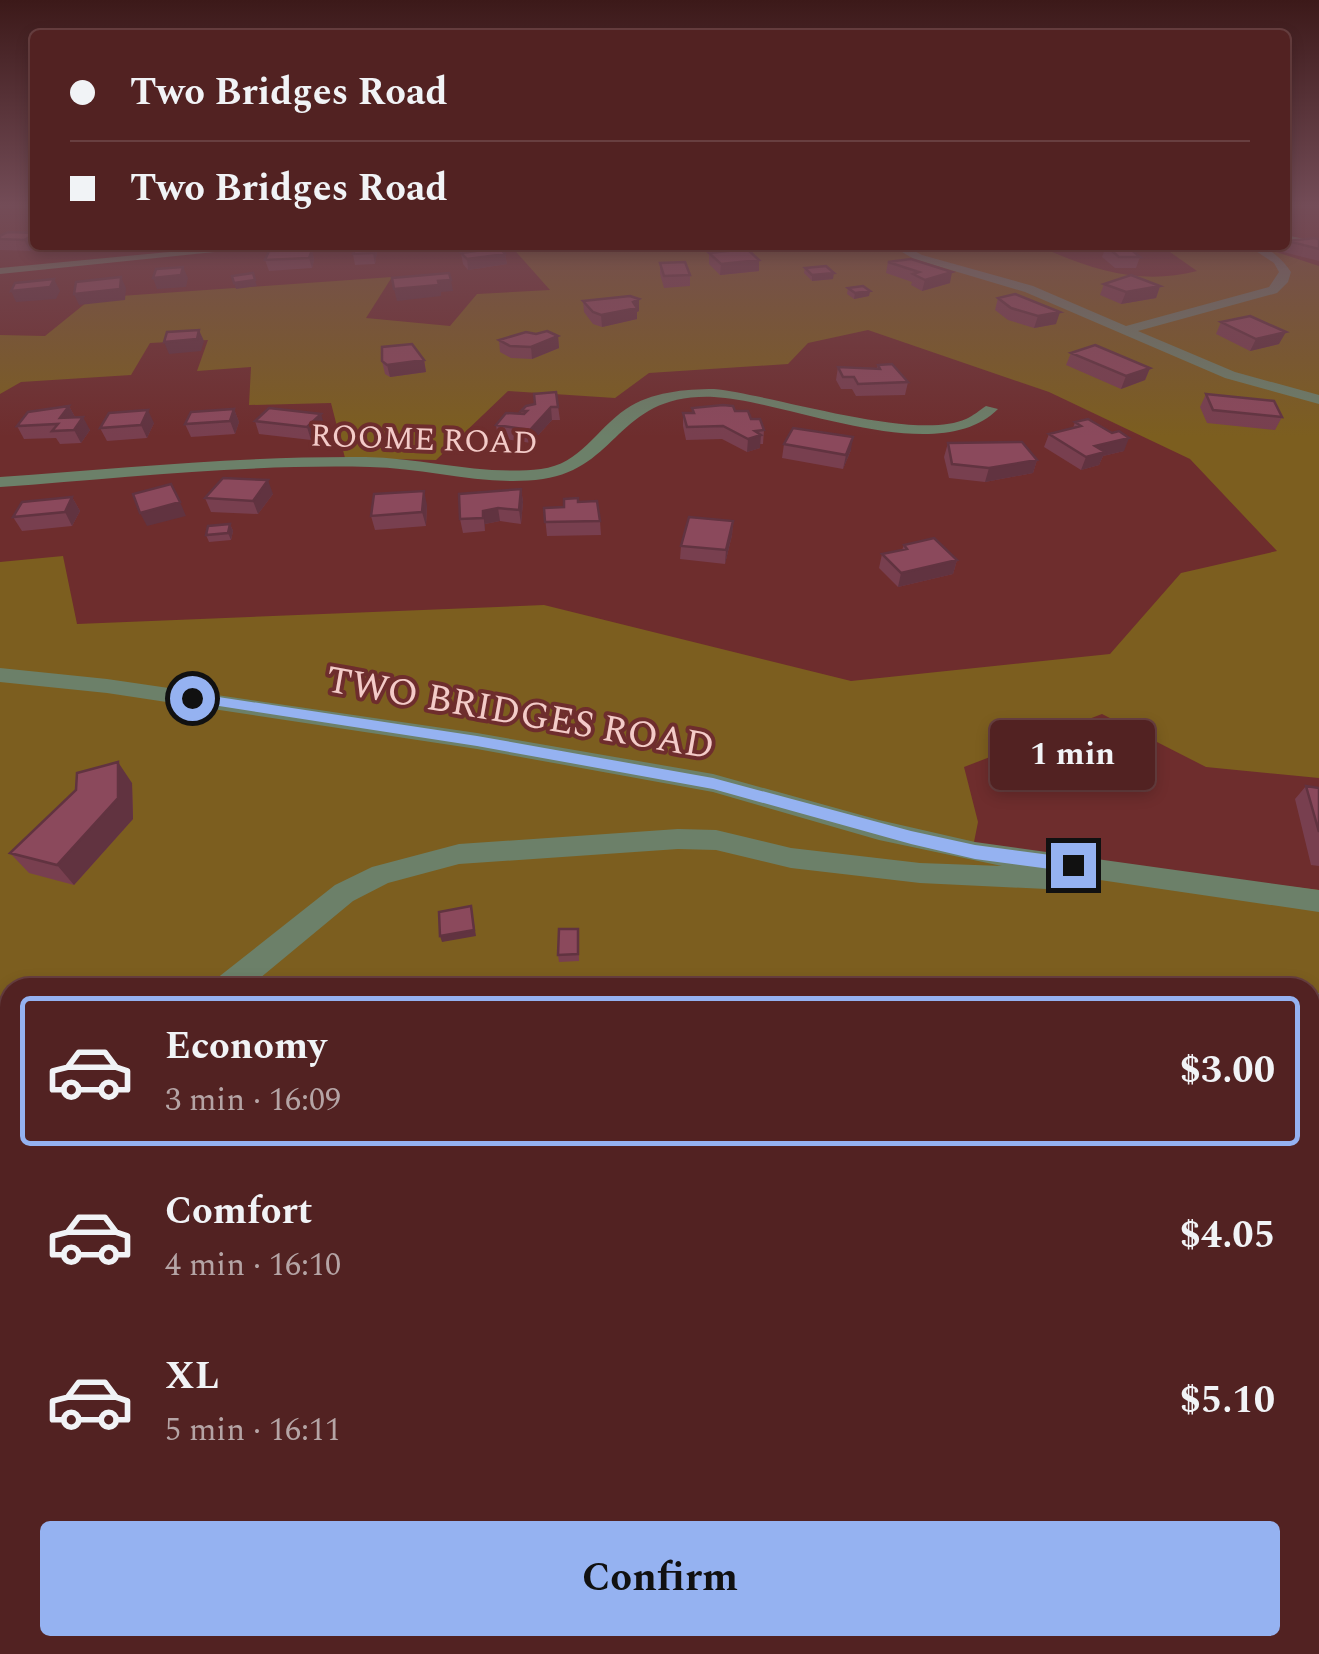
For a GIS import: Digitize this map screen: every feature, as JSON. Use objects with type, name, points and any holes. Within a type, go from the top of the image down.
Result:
[{"type":"street","points":[[1006,282],[1230,375],[1319,400]]},
{"type":"street","points":[[1122,330],[1273,290],[1282,282]]},
{"type":"street","name":"ROOME ROAD","points":[[0,482],[340,462],[542,474],[591,456],[622,420],[638,409],[691,394],[748,396],[853,420],[913,428],[964,426],[983,419],[991,409]]},
{"type":"street","name":"TWO BRIDGES ROAD","points":[[0,675],[158,693],[477,741],[713,783],[832,818],[975,852],[1319,901]]},
{"type":"street","points":[[238,978],[344,893],[407,866],[459,854],[678,839],[735,843],[791,858],[920,873],[1170,881]]},
{"type":"shaded area","points":[[318,282],[389,282],[366,318],[450,326],[477,294],[550,290],[543,282],[1319,282],[1319,778],[1206,767],[1102,714],[964,767],[978,822],[973,847],[1319,890],[1319,978],[0,978],[0,562],[63,556],[77,624],[544,605],[851,681],[1110,654],[1181,573],[1277,551],[1190,459],[1049,392],[868,330],[808,343],[788,364],[649,373],[615,398],[508,391],[436,460],[345,458],[331,403],[249,405],[251,367],[197,371],[208,340],[150,343],[131,375],[21,382],[0,394],[0,335],[45,336],[92,298]]},
{"type":"building","points":[[52,282],[50,287],[11,291],[15,283]]},
{"type":"building","points":[[76,282],[121,282],[120,289],[74,294]]},
{"type":"building","points":[[393,282],[439,285],[394,289]]},
{"type":"building","points":[[1150,282],[1160,286],[1126,292],[1104,284]]},
{"type":"building","points":[[863,286],[870,291],[855,293],[848,288]]},
{"type":"building","points":[[1015,294],[1060,312],[1038,316],[1011,308],[998,298]]},
{"type":"building","points":[[630,296],[639,299],[633,302],[637,308],[601,315],[583,301]]},
{"type":"building","points":[[1250,316],[1286,332],[1256,339],[1221,322]]},
{"type":"building","points":[[199,330],[197,339],[164,342],[167,332]]},
{"type":"building","points":[[547,331],[558,336],[531,347],[510,346],[499,340],[526,332]]},
{"type":"building","points":[[412,344],[424,360],[387,365],[382,361],[382,347]]},
{"type":"building","points":[[1095,345],[1150,368],[1126,376],[1071,353]]},
{"type":"building","points":[[892,364],[908,382],[858,384],[854,377],[843,377],[838,367],[880,369],[878,365]]},
{"type":"building","points":[[556,392],[558,407],[551,407],[530,430],[496,425],[506,413],[524,414],[527,411],[521,411],[526,406],[535,404],[534,394]]},
{"type":"building","points":[[1206,394],[1274,401],[1282,417],[1213,410]]},
{"type":"building","points":[[69,406],[60,418],[83,417],[74,430],[52,431],[58,424],[17,426],[28,412]]},
{"type":"building","points":[[733,406],[735,411],[748,411],[751,419],[760,419],[764,430],[755,431],[761,435],[748,439],[723,426],[687,427],[683,413],[694,413],[692,408]]},
{"type":"building","points":[[269,408],[321,414],[307,427],[255,421]]},
{"type":"building","points":[[234,409],[230,421],[185,424],[191,412]]},
{"type":"building","points":[[148,410],[141,425],[100,428],[109,413]]},
{"type":"building","points":[[1088,419],[1129,438],[1095,446],[1105,452],[1086,457],[1049,434],[1081,426],[1075,422]]},
{"type":"building","points":[[793,428],[853,437],[846,455],[784,444]]},
{"type":"building","points":[[1022,442],[1037,460],[989,468],[952,464],[948,443]]},
{"type":"building","points":[[223,478],[268,480],[253,501],[205,498]]},
{"type":"building","points":[[171,484],[180,502],[140,513],[133,494]]},
{"type":"building","points":[[521,489],[519,510],[498,508],[483,511],[483,518],[460,519],[459,494]]},
{"type":"building","points":[[424,491],[422,512],[371,516],[374,494]]},
{"type":"building","points":[[72,497],[65,512],[13,517],[22,502]]},
{"type":"building","points":[[578,498],[578,502],[597,501],[600,521],[545,522],[544,508],[564,507],[564,499]]},
{"type":"building","points":[[689,517],[733,521],[726,550],[681,546]]},
{"type":"building","points":[[230,524],[228,533],[206,535],[208,526]]},
{"type":"building","points":[[934,538],[957,560],[901,573],[882,554],[907,549],[904,545]]},
{"type":"building","points":[[1119,735],[1144,769],[1076,777],[1054,743]]},
{"type":"building","points":[[118,762],[118,798],[57,865],[10,853],[76,790],[77,773]]},
{"type":"building","points":[[1306,786],[1319,788],[1319,832]]},
{"type":"building","points":[[471,906],[474,930],[440,936],[439,912]]},
{"type":"building","points":[[559,929],[578,929],[578,954],[558,955]]},
{"type":"route","points":[[192,698],[477,741],[713,783],[911,838],[975,852],[1073,865]]}]
